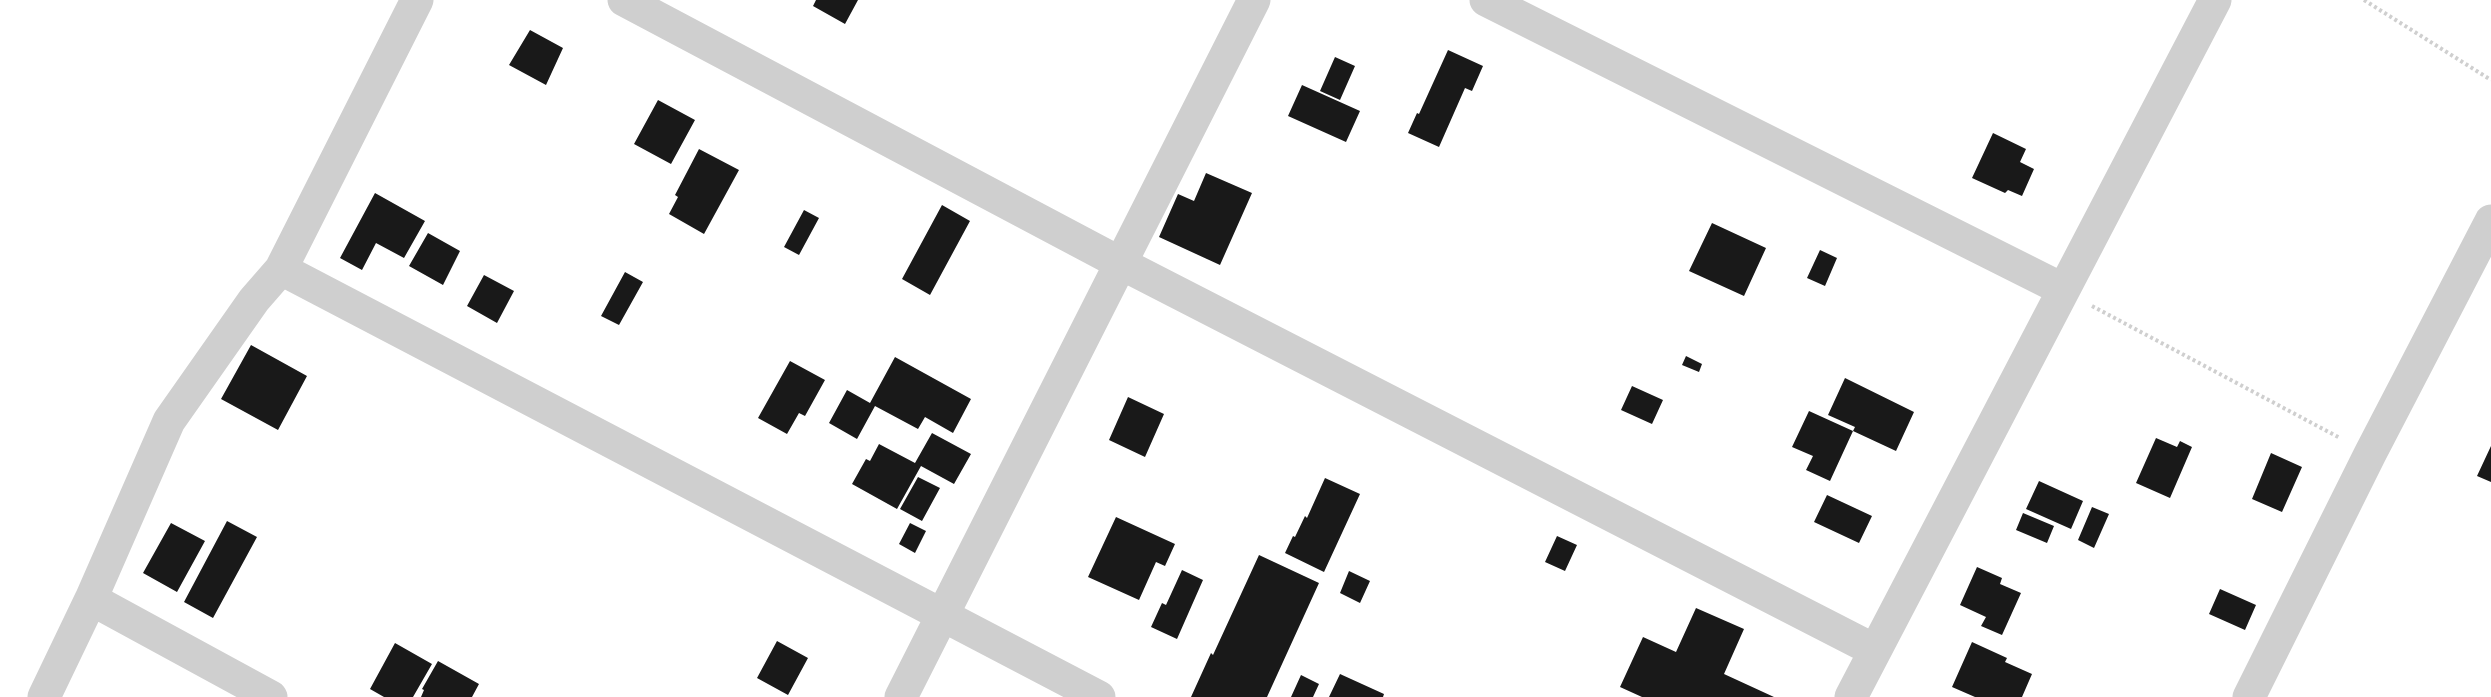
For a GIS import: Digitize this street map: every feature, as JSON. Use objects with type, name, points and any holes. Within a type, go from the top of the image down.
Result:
[{"type":"street","points":[[44,697],[91,599],[169,422],[254,300],[281,269],[417,0]]},
{"type":"street","points":[[624,0],[1122,264],[1874,650]]},
{"type":"street","points":[[901,697],[1254,0]]},
{"type":"street","points":[[1486,0],[2062,290]]},
{"type":"street","points":[[1851,697],[2215,0]]},
{"type":"street","points":[[2249,697],[2370,454],[2491,221]]},
{"type":"street","points":[[281,269],[1099,697]]},
{"type":"street","points":[[91,599],[270,697]]},
{"type":"path","points":[[2364,0],[2491,80]]},
{"type":"path","points":[[2062,290],[2370,454]]},
{"type":"building","points":[[816,0],[858,0],[845,24],[813,6]]},
{"type":"building","points":[[530,30],[563,48],[546,85],[509,65]]},
{"type":"building","points":[[1448,50],[1483,66],[1472,91],[1465,88],[1439,147],[1408,133]]},
{"type":"building","points":[[1335,57],[1355,66],[1340,100],[1320,91]]},
{"type":"building","points":[[1302,85],[1360,111],[1346,142],[1288,116]]},
{"type":"building","points":[[658,100],[695,120],[671,164],[634,144]]},
{"type":"building","points":[[1993,133],[2026,149],[2020,162],[2034,169],[2022,196],[2008,190],[2005,193],[1972,178]]},
{"type":"building","points":[[699,149],[739,170],[704,234],[669,214],[678,197],[675,195]]},
{"type":"building","points":[[1206,173],[1252,193],[1220,265],[1159,237],[1178,194],[1194,201]]},
{"type":"building","points":[[375,193],[425,221],[404,258],[376,243],[362,270],[340,258]]},
{"type":"building","points":[[942,205],[970,221],[930,295],[902,279]]},
{"type":"building","points":[[804,210],[819,218],[799,255],[784,247]]},
{"type":"building","points":[[1712,223],[1766,248],[1744,296],[1689,271]]},
{"type":"building","points":[[428,233],[460,251],[443,285],[409,266]]},
{"type":"building","points":[[1820,250],[1837,258],[1825,286],[1807,278]]},
{"type":"building","points":[[625,272],[643,282],[619,325],[601,316]]},
{"type":"building","points":[[484,275],[514,291],[497,323],[467,306]]},
{"type":"building","points":[[251,345],[307,376],[278,430],[221,399]]},
{"type":"building","points":[[1686,356],[1702,364],[1699,372],[1682,365]]},
{"type":"building","points":[[895,357],[971,399],[953,433],[925,417],[918,429],[875,406],[857,439],[829,423],[847,390],[870,403]]},
{"type":"building","points":[[790,361],[825,380],[805,416],[799,413],[787,434],[758,418]]},
{"type":"building","points":[[1845,378],[1914,412],[1896,451],[1853,431],[1855,427],[1828,415]]},
{"type":"building","points":[[1632,386],[1663,400],[1652,424],[1621,410]]},
{"type":"building","points":[[1128,397],[1164,414],[1145,457],[1109,440]]},
{"type":"building","points":[[1809,411],[1853,431],[1830,481],[1806,470],[1813,456],[1792,447]]},
{"type":"building","points":[[932,433],[971,454],[954,484],[921,466],[897,509],[852,484],[866,459],[870,461],[879,444],[915,463]]},
{"type":"building","points":[[2156,438],[2177,447],[2180,441],[2192,447],[2170,498],[2136,483]]},
{"type":"building","points":[[2491,446],[2491,482],[2477,476]]},
{"type":"building","points":[[2271,453],[2302,467],[2282,512],[2252,499]]},
{"type":"building","points":[[918,477],[940,488],[922,521],[900,509]]},
{"type":"building","points":[[1325,478],[1360,494],[1324,572],[1285,553],[1305,516],[1307,518]]},
{"type":"building","points":[[2039,481],[2083,501],[2071,529],[2026,509]]},
{"type":"building","points":[[1827,495],[1872,516],[1859,543],[1814,522]]},
{"type":"building","points":[[2092,507],[2109,514],[2094,548],[2078,540]]},
{"type":"building","points":[[2023,513],[2054,526],[2047,543],[2016,530]]},
{"type":"building","points":[[1116,517],[1175,544],[1165,566],[1156,562],[1139,600],[1088,577]]},
{"type":"building","points":[[227,521],[257,537],[213,618],[184,602]]},
{"type":"building","points":[[171,523],[205,541],[177,592],[143,573]]},
{"type":"building","points":[[910,523],[926,531],[915,553],[899,544]]},
{"type":"building","points":[[1557,536],[1577,545],[1565,571],[1545,562]]},
{"type":"building","points":[[1259,555],[1319,583],[1267,697],[1191,697],[1211,653],[1213,655]]},
{"type":"building","points":[[1977,567],[2002,578],[2000,584],[2021,593],[2002,635],[1981,626],[1986,617],[1960,605]]},
{"type":"building","points":[[1182,570],[1203,580],[1177,639],[1151,627],[1162,603],[1166,605]]},
{"type":"building","points":[[1349,571],[1370,581],[1360,603],[1340,593]]},
{"type":"building","points":[[2220,589],[2256,605],[2245,630],[2209,614]]},
{"type":"building","points":[[1696,608],[1744,629],[1724,674],[1774,697],[1642,697],[1620,687],[1643,637],[1676,652]]},
{"type":"building","points":[[777,641],[808,658],[788,695],[757,678]]},
{"type":"building","points":[[1972,642],[2007,658],[2005,662],[2032,674],[2022,697],[1975,697],[1952,687]]},
{"type":"building","points":[[395,643],[432,664],[413,697],[384,697],[370,689]]},
{"type":"building","points":[[438,661],[479,684],[472,697],[421,697],[424,690],[422,689]]},
{"type":"building","points":[[1340,674],[1384,694],[1383,697],[1329,697]]},
{"type":"building","points":[[1301,675],[1319,684],[1313,697],[1291,697]]}]
